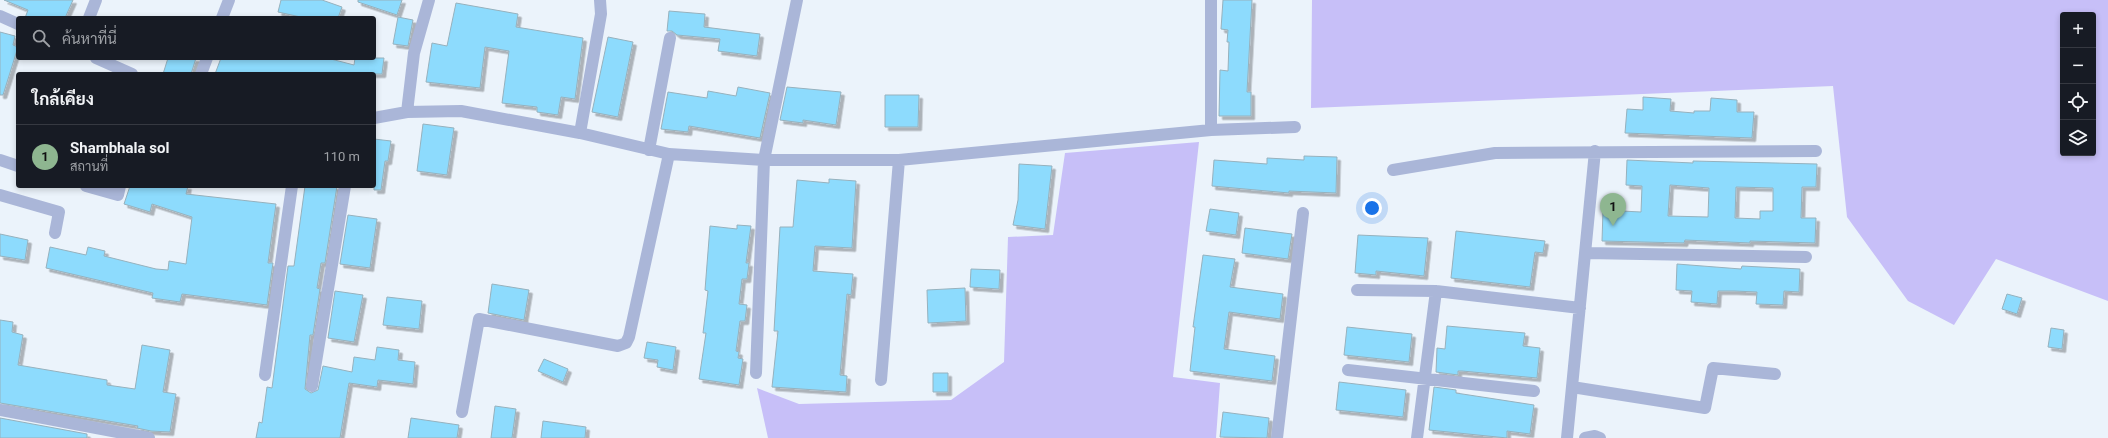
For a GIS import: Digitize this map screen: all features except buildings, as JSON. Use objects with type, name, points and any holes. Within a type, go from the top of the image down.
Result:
[{"type":"street","points":[[90,16],[96,0]]},
{"type":"street","points":[[223,16],[229,0]]},
{"type":"street","points":[[407,112],[414,53],[429,0]]},
{"type":"street","points":[[580,133],[601,14],[600,0]]},
{"type":"street","points":[[756,373],[764,160],[797,0]]},
{"type":"street","points":[[1210,0],[1211,130]]},
{"type":"street","points":[[0,16],[16,23]]},
{"type":"street","points":[[649,150],[670,38]]},
{"type":"street","points":[[100,60],[128,72]]},
{"type":"street","points":[[202,72],[206,60]]},
{"type":"street","points":[[376,118],[407,112],[461,111],[580,133],[669,154],[764,160],[900,160],[1211,130],[1295,127]]},
{"type":"street","points":[[1393,170],[1495,153],[1816,150]]},
{"type":"street","points":[[1567,438],[1595,151]]},
{"type":"street","points":[[462,412],[479,319],[618,346],[626,343],[629,337],[669,154]]},
{"type":"street","points":[[0,160],[16,165]]},
{"type":"street","points":[[881,380],[900,160]]},
{"type":"street","points":[[93,188],[118,195],[120,188]]},
{"type":"street","points":[[265,375],[292,188]]},
{"type":"street","points":[[312,386],[345,188]]},
{"type":"street","points":[[0,195],[59,212],[55,233]]},
{"type":"street","points":[[1277,438],[1303,213]]},
{"type":"street","points":[[1586,253],[1806,257]]},
{"type":"street","points":[[1356,290],[1436,291],[1580,308]]},
{"type":"street","points":[[1417,438],[1436,291]]},
{"type":"street","points":[[1572,387],[1705,408],[1713,368],[1775,374]]},
{"type":"street","points":[[1348,370],[1534,391]]},
{"type":"street","points":[[0,410],[149,438]]},
{"type":"street","points":[[1585,438],[1595,436],[1600,438]]},
{"type":"shaded area","points":[[1312,0],[2108,0],[2108,301],[1996,259],[1954,325],[1908,301],[1847,217],[1833,86],[1311,108]]},
{"type":"shaded area","points":[[1199,142],[1173,377],[1220,383],[1216,438],[768,438],[757,388],[799,404],[951,400],[1004,362],[1008,237],[1053,235],[1065,153]]},
{"type":"place","name":"Shambhala sol","points":[[1613,226]]}]
